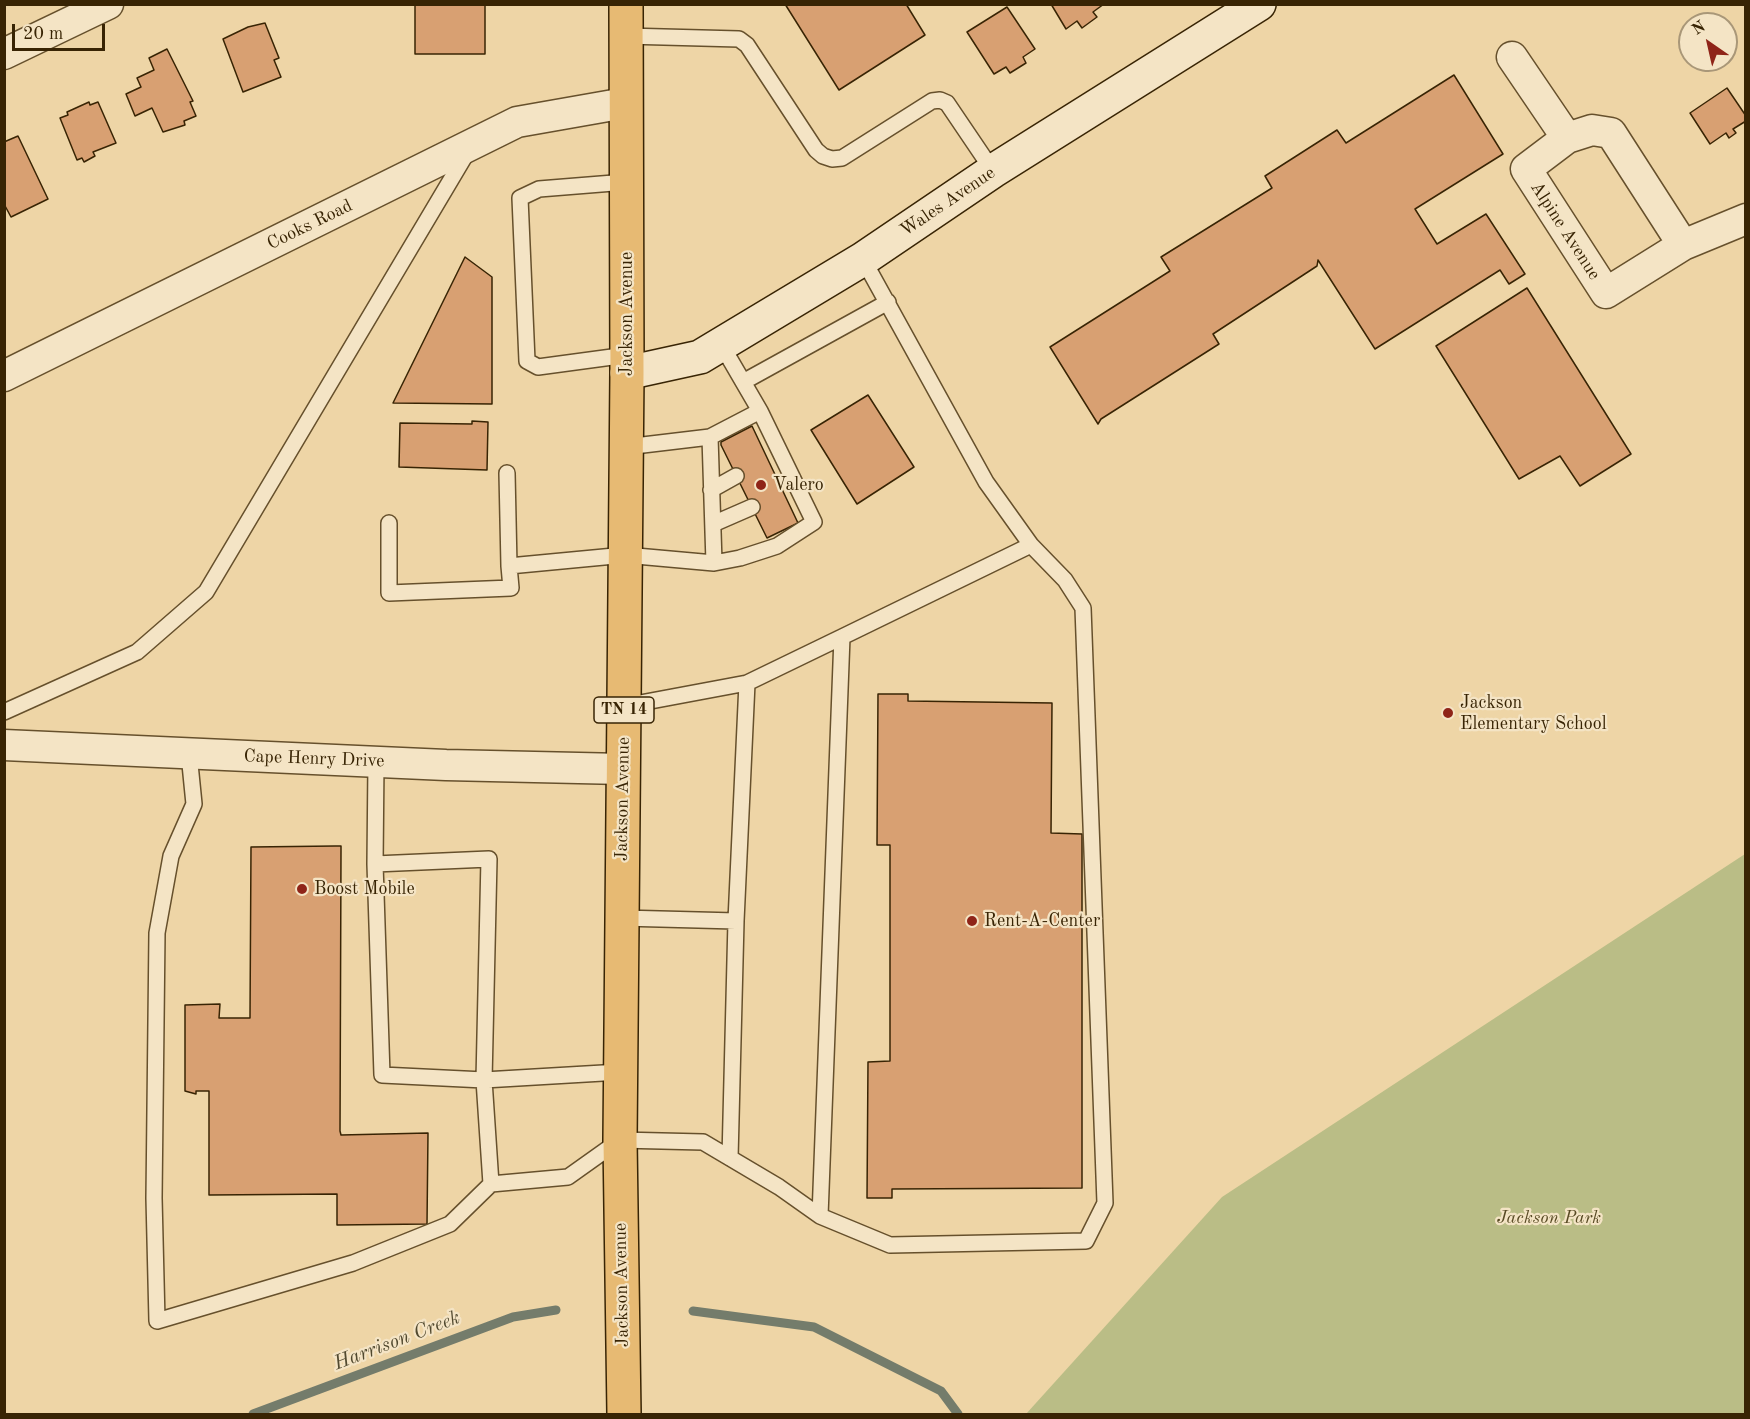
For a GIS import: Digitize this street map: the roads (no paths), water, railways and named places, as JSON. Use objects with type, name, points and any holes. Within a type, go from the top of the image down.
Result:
[{"type":"main road","name":"Wales Avenue","points":[[627,364],[687,362],[721,344],[862,259],[993,171],[1259,4]]},
{"type":"main road","name":"Jackson Avenue","points":[[624,1414],[620,1072],[626,555],[626,20]]},
{"type":"street","points":[[4,54],[108,4]]},
{"type":"street","points":[[1512,57],[1567,138],[1593,130],[1611,133],[1683,245]]},
{"type":"street","name":"Cooks Road","points":[[4,376],[517,122],[625,103]]},
{"type":"street","name":"Alpine Avenue","points":[[1567,138],[1526,169],[1606,293],[1683,245],[1746,219]]},
{"type":"street","name":"Cape Henry Drive","points":[[4,746],[376,762],[623,769]]},
{"type":"lane","points":[[626,20],[739,39],[747,45],[816,150],[823,156],[832,159],[842,158],[932,101],[940,100],[947,103],[993,171]]},
{"type":"lane","points":[[4,712],[137,652],[206,592],[471,146]]},
{"type":"lane","points":[[626,182],[539,189],[520,198],[527,361],[538,367],[627,364]]},
{"type":"lane","points":[[189,754],[194,804],[171,856],[157,933],[154,1198],[157,1321],[352,1263],[450,1224],[491,1184],[568,1177],[620,1140],[703,1142],[779,1187],[820,1216],[890,1245],[1086,1241],[1105,1203],[1083,608],[1065,580],[1031,545],[986,482],[888,302],[862,259]]},
{"type":"lane","points":[[742,382],[888,302]]},
{"type":"lane","points":[[509,566],[626,555],[714,563],[740,558],[777,546],[814,522],[789,488],[775,457],[760,411],[721,344]]},
{"type":"lane","points":[[626,447],[710,437],[760,411]]},
{"type":"lane","points":[[710,437],[714,563]]},
{"type":"lane","points":[[388,523],[389,593],[511,588],[507,473]]},
{"type":"lane","points":[[711,490],[736,476]]},
{"type":"lane","points":[[713,524],[752,507]]},
{"type":"lane","points":[[624,706],[747,683],[1031,545]]},
{"type":"lane","points":[[820,1216],[842,637]]},
{"type":"lane","points":[[730,1158],[736,921],[747,683]]},
{"type":"lane","points":[[376,762],[375,864],[382,1075],[484,1080],[620,1072]]},
{"type":"lane","points":[[375,864],[489,859],[484,1080],[491,1184]]},
{"type":"lane","points":[[622,918],[736,921]]},
{"type":"waterway","name":"Harrison Creek","points":[[253,1414],[513,1317],[556,1310]]},
{"type":"waterway","name":"Harrison Creek","points":[[693,1311],[814,1327],[941,1391],[958,1414]]},
{"type":"place","name":"Valero","points":[[761,485]]},
{"type":"place","name":"Jackson Elementary School","points":[[1448,713]]},
{"type":"place","name":"Boost Mobile","points":[[302,889]]},
{"type":"place","name":"Rent-A-Center","points":[[972,921]]},
{"type":"park label","name":"Jackson Park","points":[[1549,1218]]}]
